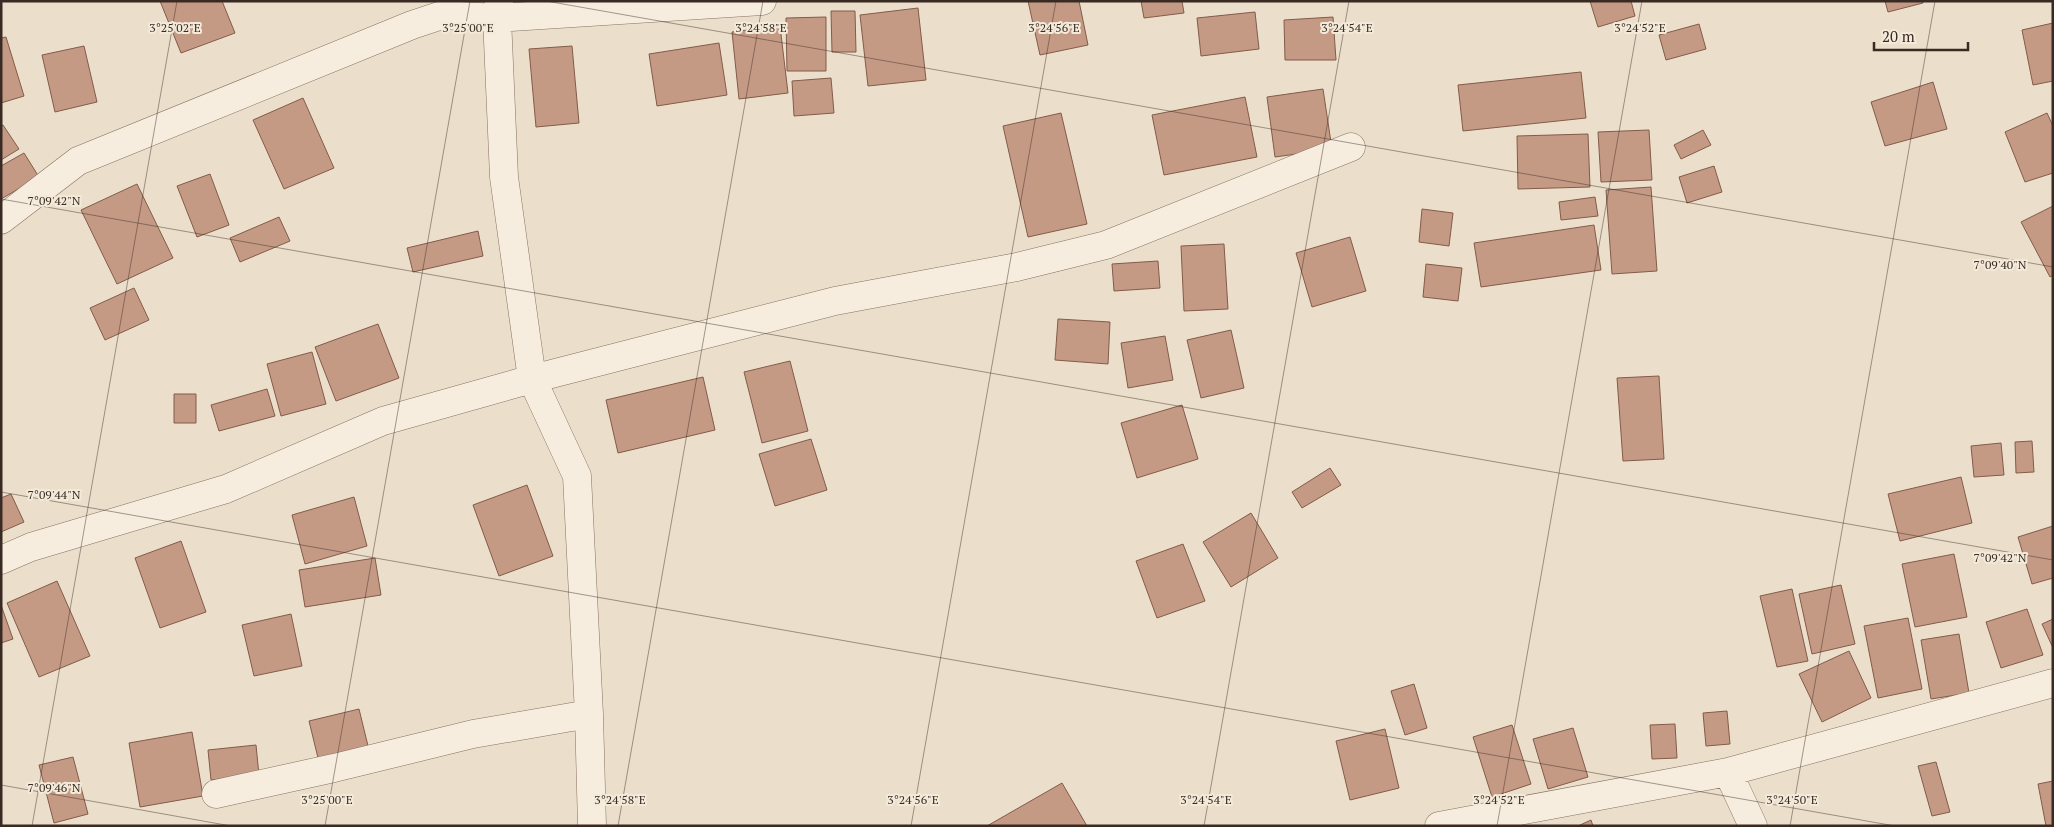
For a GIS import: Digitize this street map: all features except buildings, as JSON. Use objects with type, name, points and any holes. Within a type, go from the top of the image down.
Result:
[{"type":"street","points":[[1,220],[78,160],[412,25],[442,15],[498,10],[762,1]]},
{"type":"street","points":[[498,10],[504,177],[532,379],[577,476],[589,714],[592,826]]},
{"type":"street","points":[[1,560],[31,547],[226,489],[383,421],[532,379],[835,301],[1017,267],[1106,245],[1351,147]]},
{"type":"street","points":[[1439,826],[1728,772],[2053,683]]},
{"type":"street","points":[[216,794],[474,734],[589,714]]},
{"type":"street","points":[[1728,772],[1752,826]]}]
